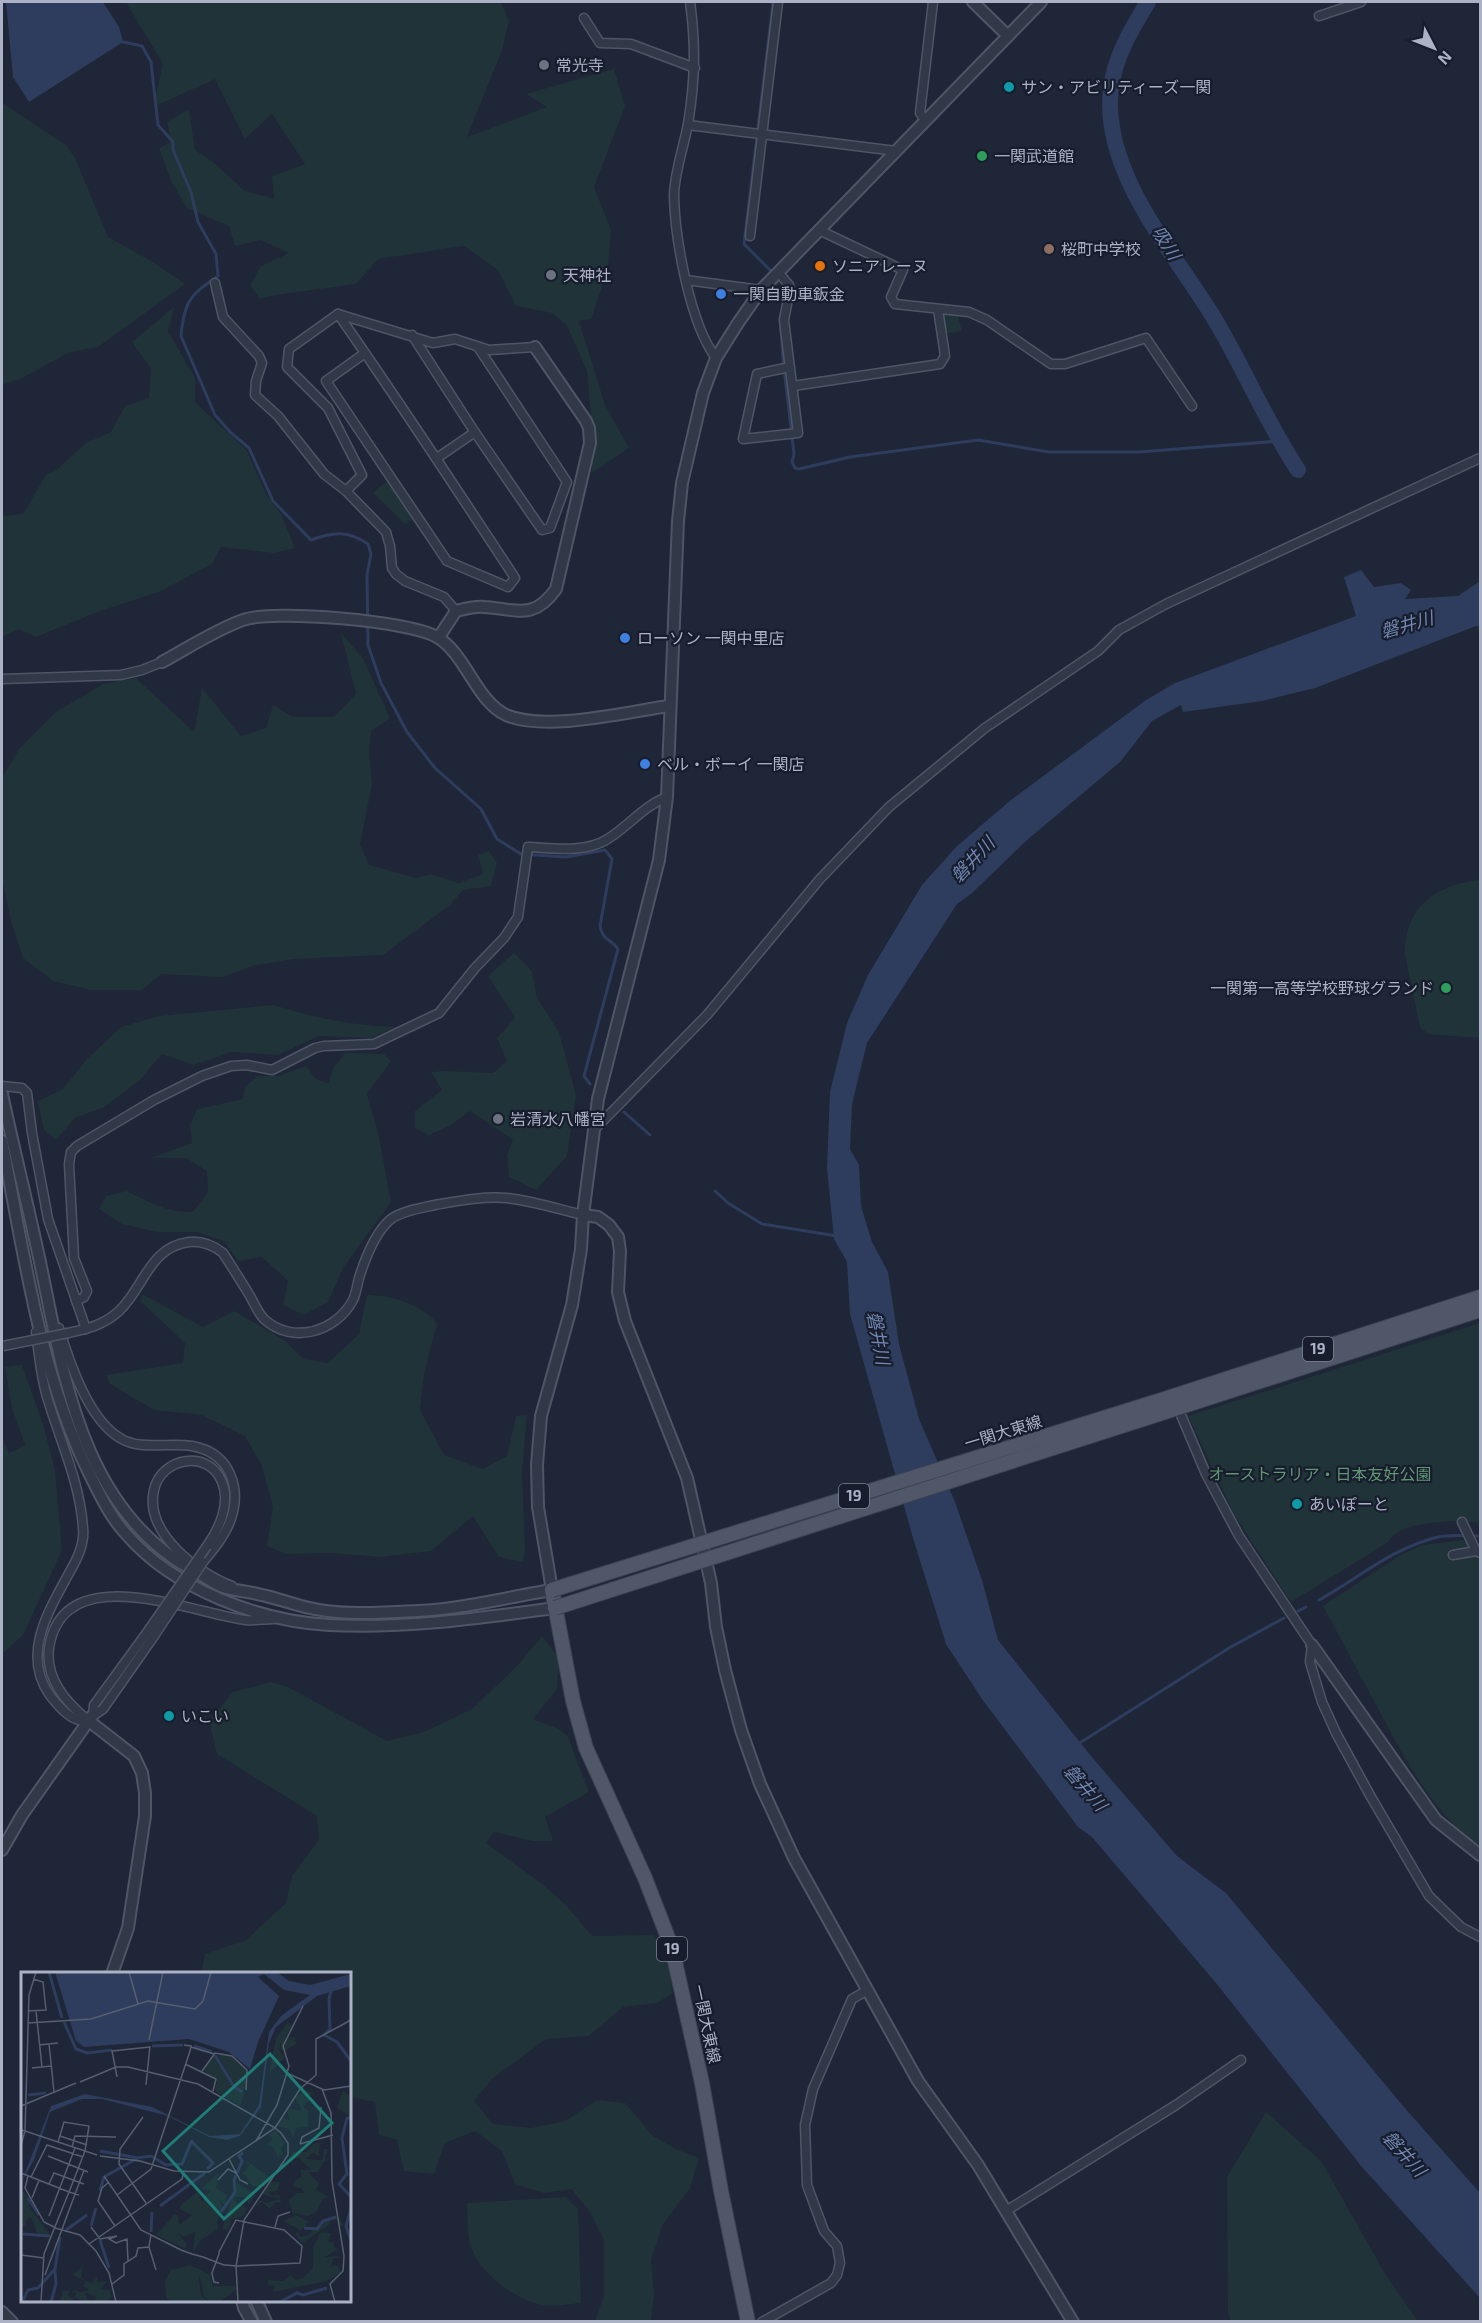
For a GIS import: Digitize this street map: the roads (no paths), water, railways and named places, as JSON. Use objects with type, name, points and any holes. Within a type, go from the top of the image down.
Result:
[{"type":"main road","name":"一関大東線","points":[[555,1608],[1157,1408],[1480,1297]]},
{"type":"main road","name":"一関大東線","points":[[748,2322],[702,2083],[672,1948],[645,1878],[586,1748],[573,1701],[552,1590],[1157,1408],[1178,1408],[1480,1311]]},
{"type":"street","points":[[690,2],[695,35],[695,68],[674,194],[686,280],[707,346],[716,358]]},
{"type":"street","points":[[750,236],[778,2]]},
{"type":"street","points":[[926,121],[920,113],[933,2]]},
{"type":"street","points":[[973,2],[1008,36]]},
{"type":"street","points":[[151,1633],[207,1546],[217,1530],[224,1508],[223,1483],[208,1464],[195,1460],[174,1465],[163,1474],[153,1491],[157,1519],[168,1542],[186,1559],[215,1577],[229,1584],[306,1608],[340,1612],[419,1611],[459,1607],[552,1590],[538,1507],[541,1416],[572,1305],[581,1250],[593,1131],[610,1051],[659,860],[666,797],[678,521],[682,483],[696,418],[716,358],[761,290],[1041,2]]},
{"type":"street","points":[[1320,16],[1361,2]]},
{"type":"street","points":[[584,18],[600,43],[631,44],[695,68]]},
{"type":"street","points":[[687,124],[896,151]]},
{"type":"street","points":[[819,230],[903,270],[891,297],[895,304],[969,312],[987,320],[1051,364],[1065,364],[1146,338],[1192,406]]},
{"type":"street","points":[[778,272],[790,289],[784,320],[793,386],[798,433],[743,439],[757,374],[790,367]]},
{"type":"street","points":[[686,280],[761,290]]},
{"type":"street","points":[[214,283],[223,317],[259,356],[262,363],[256,381],[255,395],[278,416],[324,474],[346,491],[386,532],[392,568],[396,574],[405,581],[444,597],[456,610]]},
{"type":"street","points":[[793,386],[940,364],[945,356],[938,309]]},
{"type":"street","points":[[339,314],[291,347],[286,363],[287,368],[328,408],[362,475],[346,491]]},
{"type":"street","points":[[339,314],[433,343],[455,339],[489,350],[535,347],[586,422],[590,443],[556,589],[544,603],[529,610],[514,612],[485,607],[456,610]]},
{"type":"street","points":[[339,314],[437,458],[515,578],[508,586],[447,561],[326,381],[365,353]]},
{"type":"street","points":[[412,335],[542,530],[550,528],[567,482],[477,346]]},
{"type":"street","points":[[437,458],[475,432]]},
{"type":"street","points":[[593,1131],[707,1015],[820,879],[882,815],[985,728],[1098,651],[1119,630],[1148,614],[1480,458]]},
{"type":"street","points":[[438,637],[456,610]]},
{"type":"street","points":[[2,679],[122,675],[162,662],[243,620],[262,615],[298,615],[413,628],[438,637],[458,658],[492,704],[504,714],[518,718],[577,720],[669,706]]},
{"type":"street","points":[[76,1300],[84,1297],[87,1291],[74,1258],[72,1236],[69,1164],[71,1152],[77,1146],[115,1122],[202,1076],[231,1066],[248,1065],[272,1070],[315,1048],[324,1046],[374,1044],[439,1013],[475,968],[504,938],[518,917],[528,847],[569,849],[590,846],[606,840],[654,802],[666,797]]},
{"type":"street","points":[[2,1086],[22,1088],[27,1094],[48,1218],[86,1329]]},
{"type":"street","points":[[2,1094],[40,1264],[51,1327],[86,1444],[126,1515],[162,1550],[183,1566],[225,1588],[257,1593]]},
{"type":"street","points":[[2,1141],[51,1376],[76,1448],[104,1505],[127,1535],[172,1574],[215,1599],[261,1613],[327,1625],[402,1626],[555,1608]]},
{"type":"street","points":[[2,1346],[86,1329],[108,1320],[121,1309],[151,1264],[162,1252],[178,1244],[199,1242],[214,1246],[223,1253],[262,1317],[273,1326],[300,1334],[323,1329],[338,1320],[354,1299],[370,1250],[381,1229],[392,1218],[418,1208],[468,1199],[506,1198],[598,1218],[609,1226],[618,1237],[620,1251],[618,1292],[623,1312],[687,1478],[711,1583],[716,1627],[725,1670],[753,1766],[794,1858],[866,1991],[918,2081],[978,2165],[1073,2322]]},
{"type":"street","points":[[25,1259],[47,1399],[77,1487],[84,1532],[73,1566],[42,1625],[37,1653],[38,1671],[53,1699],[76,1719],[91,1719]]},
{"type":"street","points":[[2,1850],[22,1815],[91,1719],[94,1705],[224,1535],[233,1512],[234,1486],[229,1470],[220,1458],[209,1450],[190,1446],[122,1440],[104,1425],[71,1369],[40,1264]]},
{"type":"street","points":[[1178,1408],[1206,1474],[1239,1536],[1312,1645],[1436,1820],[1480,1855]]},
{"type":"street","points":[[1453,1555],[1478,1552],[1462,1522]]},
{"type":"street","points":[[113,1972],[128,1928],[146,1816],[142,1773],[134,1756],[65,1700],[50,1672],[48,1654],[51,1638],[60,1620],[68,1611],[80,1604],[105,1596],[184,1605],[247,1620],[285,1618]]},
{"type":"street","points":[[1312,1645],[1310,1662],[1322,1702],[1371,1797],[1429,1896],[1461,1928],[1480,1936]]},
{"type":"street","points":[[762,2322],[831,2283],[837,2275],[840,2263],[837,2246],[824,2232],[807,2185],[805,2125],[813,2089],[852,1999],[866,1991]]},
{"type":"street","points":[[1006,2211],[1176,2105],[1241,2060]]},
{"type":"street","points":[[242,2302],[252,2322]]},
{"type":"street","points":[[256,2302],[266,2322]]},
{"type":"street","points":[[2,2312],[12,2322]]},
{"type":"water","points":[[6,2],[103,2],[119,27],[123,42],[29,102],[13,77]]},
{"type":"water","name":"磐井川","points":[[1361,570],[1374,587],[1401,583],[1411,590],[1405,599],[1458,596],[1480,581],[1480,627],[1476,626],[1315,688],[1262,701],[1183,712],[1181,705],[1152,721],[1120,762],[1027,840],[971,894],[957,904],[867,1043],[852,1104],[850,1149],[859,1165],[861,1206],[872,1242],[888,1272],[899,1344],[919,1419],[955,1502],[982,1580],[998,1640],[1091,1756],[1177,1856],[1226,1893],[1403,2106],[1480,2193],[1480,2298],[1362,2167],[1216,1983],[1092,1837],[1078,1827],[982,1699],[946,1644],[913,1538],[850,1314],[847,1262],[834,1239],[827,1168],[830,1092],[847,1023],[868,975],[922,885],[957,846],[1011,800],[1146,700],[1175,683],[1356,616],[1344,577]]},
{"type":"waterway","points":[[773,2],[744,244],[774,274]]},
{"type":"waterway","name":"吸川","points":[[1148,2],[1125,44],[1113,77],[1111,120],[1117,151],[1144,210],[1214,318],[1298,470]]},
{"type":"waterway","points":[[123,42],[142,46],[151,62],[158,125],[173,142],[173,150],[191,192],[198,222],[216,254],[218,276],[201,288],[190,300],[184,314],[181,336],[215,415],[249,448],[273,501],[311,540],[326,535],[347,534],[368,544],[371,554],[367,575],[368,645],[381,683],[407,732],[435,768],[481,809],[497,839],[521,854],[566,857],[605,850],[612,859],[600,926],[603,935],[618,949],[584,1076],[590,1084]]},
{"type":"waterway","points":[[782,309],[780,318],[783,359],[794,454],[792,462],[795,468],[850,457],[978,440],[1049,452],[1139,452],[1280,441]]},
{"type":"waterway","points":[[624,1112],[650,1135]]},
{"type":"waterway","points":[[715,1191],[728,1203],[762,1224],[837,1236]]},
{"type":"waterway","points":[[1319,1600],[1391,1556],[1421,1542],[1443,1536],[1480,1536]]},
{"type":"waterway","points":[[1298,1611],[1306,1607]]},
{"type":"waterway","points":[[1078,1744],[1229,1648],[1284,1618]]},
{"type":"place","name":"常光寺","points":[[544,65]]},
{"type":"place","name":"サン・アビリティーズ一関","points":[[1009,87]]},
{"type":"place","name":"一関武道館","points":[[982,156]]},
{"type":"place","name":"桜町中学校","points":[[1049,249]]},
{"type":"place","name":"ソニアレーヌ","points":[[820,266]]},
{"type":"place","name":"天神社","points":[[551,275]]},
{"type":"place","name":"一関自動車鈑金","points":[[721,294]]},
{"type":"place","name":"ローソン 一関中里店","points":[[625,638]]},
{"type":"place","name":"ベル・ボーイ 一関店","points":[[645,764]]},
{"type":"place","name":"一関第一高等学校野球グランド","points":[[1446,988]]},
{"type":"place","name":"岩清水八幡宮","points":[[498,1119]]},
{"type":"place","name":"あいぽーと","points":[[1297,1504]]},
{"type":"place","name":"いこい","points":[[169,1716]]},
{"type":"park label","name":"オーストラリア・日本友好公園","points":[[1320,1474]]}]
